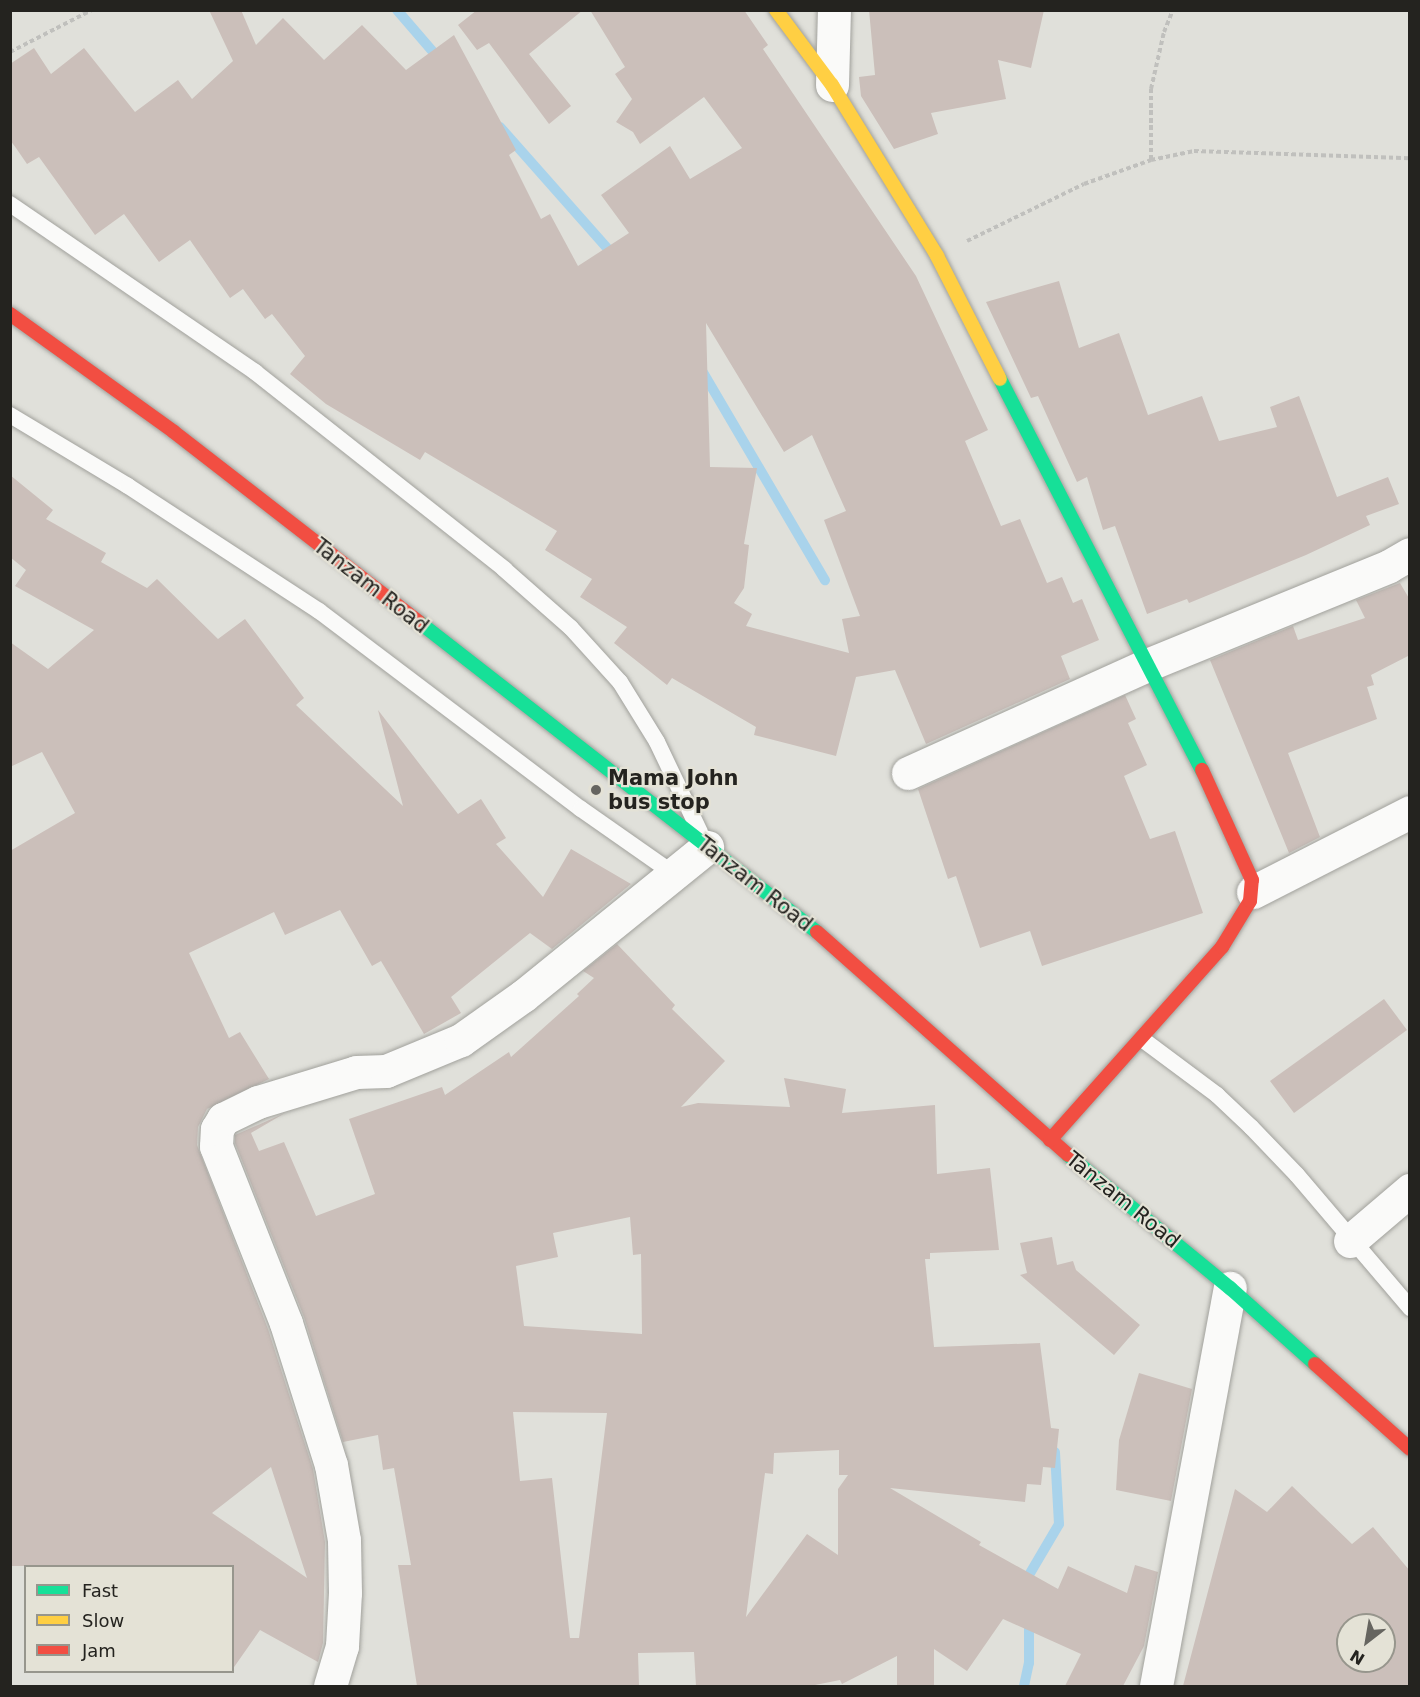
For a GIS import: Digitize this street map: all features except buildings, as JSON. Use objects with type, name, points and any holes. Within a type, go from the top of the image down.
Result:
[{"type":"main road","points":[[776,10],[832,85],[937,256],[1239,847],[1253,892],[1222,947],[1050,1140]]},
{"type":"main road","name":"Tanzam Road","points":[[10,314],[174,432],[829,941],[1050,1140],[1230,1288],[1410,1449]]},
{"type":"street","points":[[832,85],[834,10]]},
{"type":"street","points":[[908,773],[1147,665],[1389,566],[1410,554]]},
{"type":"street","points":[[1253,892],[1410,812]]},
{"type":"street","points":[[330,1686],[342,1646],[345,1593],[344,1540],[332,1465],[286,1323],[216,1146],[217,1129],[223,1119],[258,1102],[356,1072],[386,1071],[461,1040],[523,996],[707,847]]},
{"type":"street","points":[[1350,1241],[1410,1190]]},
{"type":"street","points":[[1156,1686],[1230,1288]]},
{"type":"lane","points":[[10,204],[255,372],[504,569],[572,628],[620,682],[657,741],[707,847]]},
{"type":"lane","points":[[10,415],[128,486],[319,611],[581,809],[674,874]]},
{"type":"lane","points":[[1142,1039],[1217,1095],[1251,1127],[1297,1175],[1350,1241],[1410,1308]]},
{"type":"path","points":[[10,52],[92,10]]},
{"type":"path","points":[[1151,160],[1151,89],[1173,10]]},
{"type":"path","points":[[937,256],[1084,184],[1151,160],[1194,151],[1410,158]]},
{"type":"waterway","points":[[397,10],[440,60]]},
{"type":"waterway","points":[[500,127],[615,257]]},
{"type":"waterway","points":[[701,369],[825,580]]},
{"type":"waterway","points":[[1029,1587],[1029,1575],[1059,1524],[1055,1452]]},
{"type":"waterway","points":[[1024,1686],[1029,1663],[1029,1617]]},
{"type":"traffic: fast","points":[[1000,379],[1202,770]]},
{"type":"traffic: fast","points":[[419,622],[817,932]]},
{"type":"traffic: fast","points":[[1068,1155],[1230,1288],[1315,1364]]},
{"type":"traffic: slow","points":[[776,10],[832,85],[937,256],[1000,379]]},
{"type":"traffic: jam","points":[[10,314],[174,432],[419,622]]},
{"type":"traffic: jam","points":[[1050,1140],[1222,947],[1250,901],[1252,880],[1202,770]]},
{"type":"traffic: jam","points":[[817,932],[1068,1155]]},
{"type":"traffic: jam","points":[[1315,1364],[1410,1449]]},
{"type":"place","name":"Mama John bus stop","points":[[596,790]]}]
